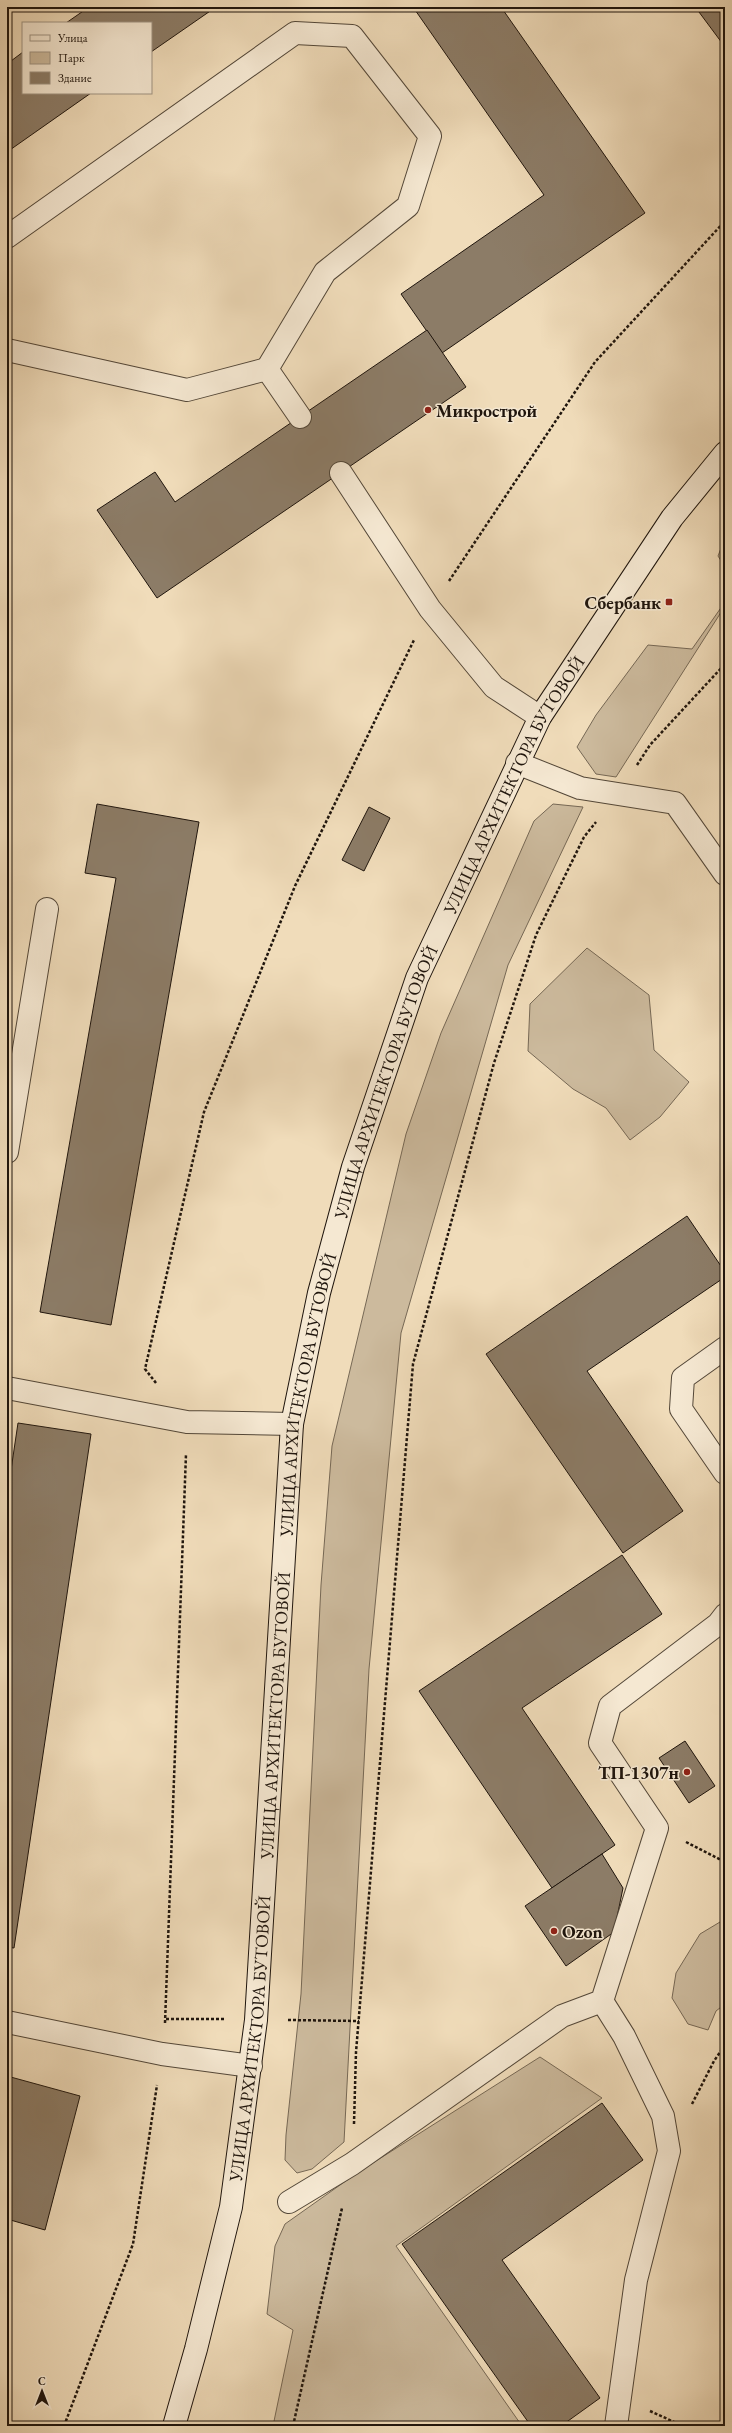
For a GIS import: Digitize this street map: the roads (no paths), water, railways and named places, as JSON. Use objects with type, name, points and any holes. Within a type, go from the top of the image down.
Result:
[{"type":"main road","points":[[7,237],[295,33],[352,36],[430,136],[408,206],[325,272],[267,370],[187,390],[7,350]]},
{"type":"main road","points":[[267,370],[300,417]]},
{"type":"main road","name":"УЛИЦА АРХИТЕКТОРА БУТОВОЙ","points":[[174,2426],[196,2349],[231,2207],[256,2020],[292,1424],[319,1293],[353,1167],[415,986],[517,763],[540,717],[672,518],[725,453]]},
{"type":"main road","points":[[340,473],[430,609],[494,687],[540,717]]},
{"type":"main road","points":[[517,763],[580,788],[618,796],[675,803],[725,874]]},
{"type":"main road","points":[[7,1152],[47,909]]},
{"type":"main road","points":[[725,1348],[683,1378],[681,1409],[725,1473]]},
{"type":"main road","points":[[7,1388],[187,1422],[292,1424]]},
{"type":"main road","points":[[616,2426],[636,2280],[669,2151],[663,2116],[624,2036],[602,2001],[657,1828],[600,1744],[610,1706],[718,1624],[725,1614]]},
{"type":"main road","points":[[289,2202],[352,2164],[562,2016],[602,2001]]},
{"type":"main road","points":[[7,2022],[162,2054],[251,2066]]},
{"type":"place","name":"Микрострой","points":[[428,410]]},
{"type":"place","name":"Сбербанк","points":[[669,602]]},
{"type":"place","name":"ТП-1307н","points":[[687,1772]]},
{"type":"place","name":"Ozon","points":[[554,1931]]}]
